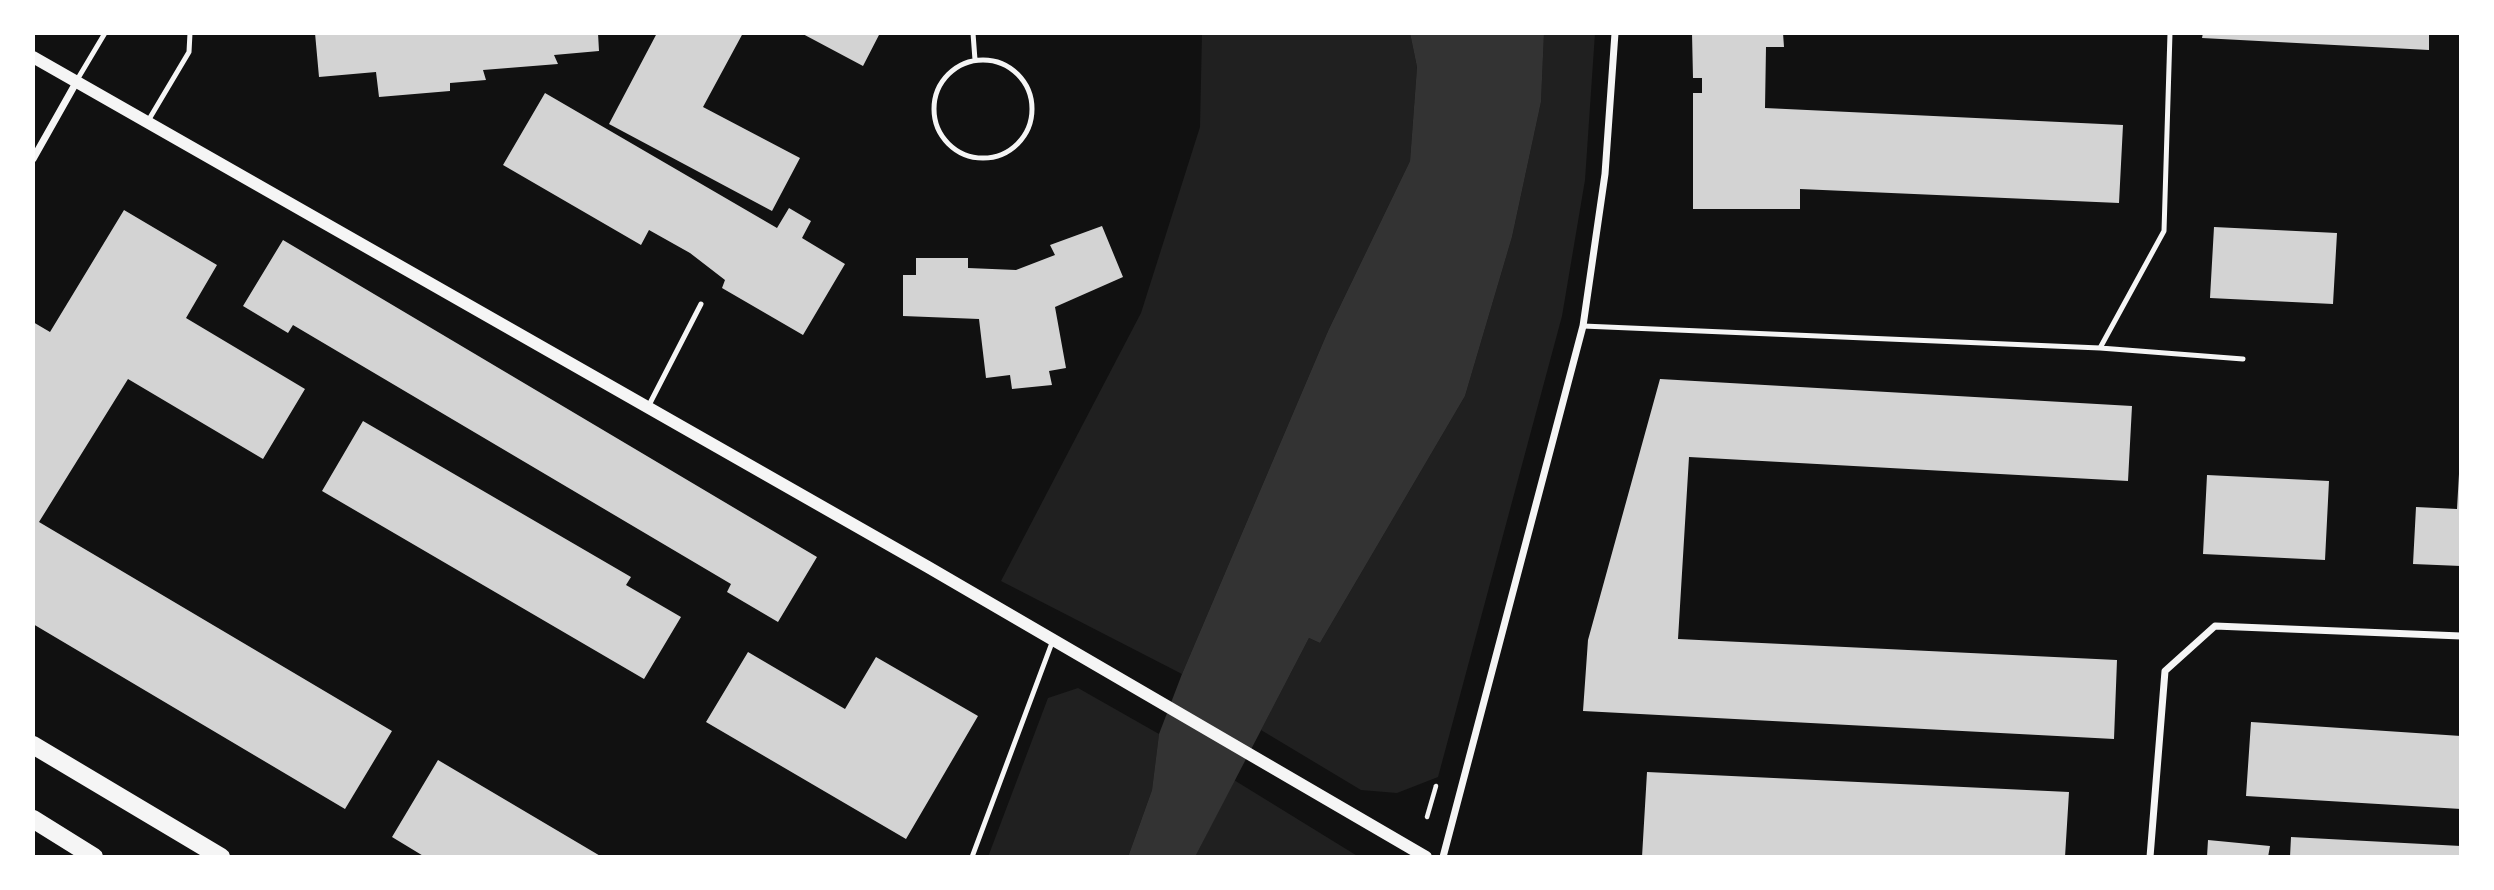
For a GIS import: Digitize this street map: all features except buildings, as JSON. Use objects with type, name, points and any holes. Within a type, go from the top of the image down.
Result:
[{"type":"main road","points":[[33,745],[221,857]]},
{"type":"main road","points":[[33,819],[94,857]]},
{"type":"street","points":[[1443,857],[1583,326],[1605,174],[1615,33]]},
{"type":"street","points":[[33,57],[648,407],[1426,857]]},
{"type":"street","points":[[33,159],[77,80]]},
{"type":"street","points":[[2150,857],[2165,671],[2215,626],[2461,636]]},
{"type":"lane","points":[[77,80],[105,33]]},
{"type":"lane","points":[[148,121],[189,52],[190,33]]},
{"type":"lane","points":[[973,33],[975,60]]},
{"type":"lane","points":[[2100,348],[2164,231],[2170,33]]},
{"type":"lane","points":[[975,60],[992,61],[1008,67],[1021,78],[1030,92],[1030,125],[1022,139],[1010,150],[996,157],[980,159],[958,151],[940,136],[934,121],[933,106],[937,89],[946,76],[960,65],[975,60]]},
{"type":"lane","points":[[648,407],[701,304]]},
{"type":"lane","points":[[1583,326],[2100,348],[2243,359]]},
{"type":"lane","points":[[972,857],[1053,640]]},
{"type":"shaded area","points":[[1202,33],[1410,33],[1417,67],[1410,161],[1328,331],[1182,674],[1001,581],[1141,313],[1200,127]]},
{"type":"shaded area","points":[[1410,33],[1544,33],[1541,102],[1512,237],[1465,396],[1320,643],[1309,638],[1195,857],[1128,857],[1152,790],[1159,734],[1182,674],[1328,331],[1410,161],[1417,67]]},
{"type":"shaded area","points":[[1544,33],[1595,33],[1585,180],[1562,316],[1438,777],[1397,793],[1361,790],[1261,730],[1309,638],[1320,643],[1465,396],[1512,237],[1541,102]]},
{"type":"shaded area","points":[[1078,688],[1159,734],[1152,790],[1128,857],[988,857],[1048,698]]},
{"type":"shaded area","points":[[1234,780],[1359,857],[1195,857]]}]
